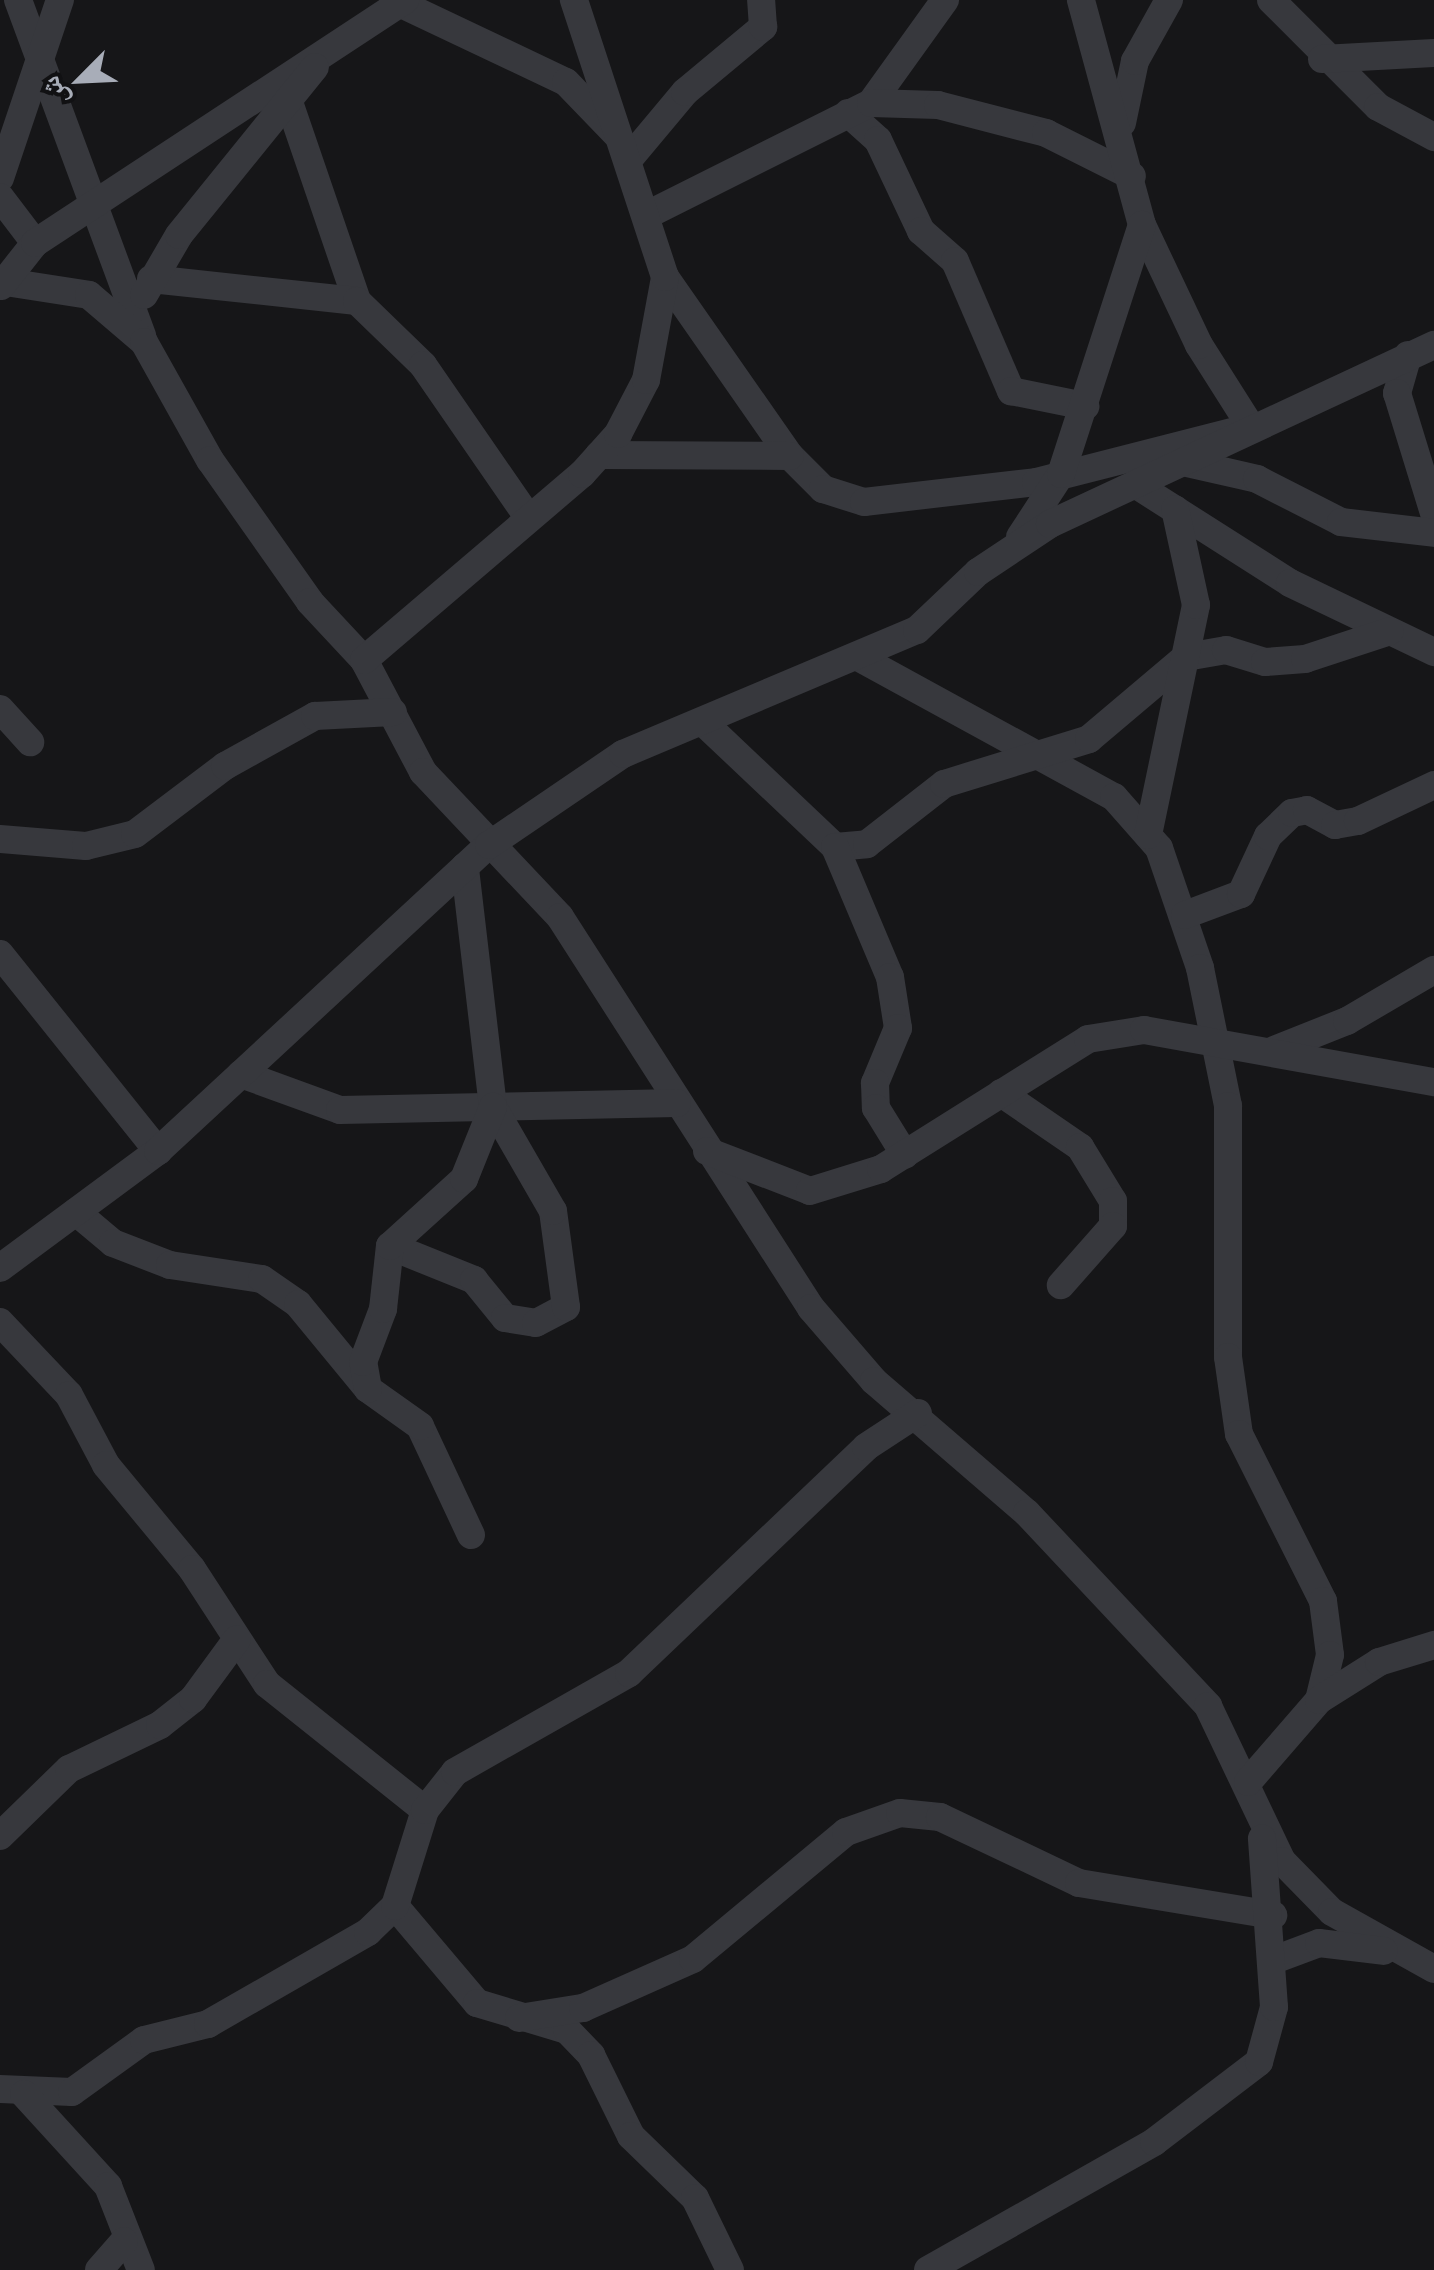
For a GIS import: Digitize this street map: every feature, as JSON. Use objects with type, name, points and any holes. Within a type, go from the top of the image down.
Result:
[{"type":"street","points":[[18,0],[44,54],[91,207],[144,342],[210,460],[310,602],[364,660],[423,772],[488,846],[560,916],[811,1308],[874,1381],[918,1413],[1027,1512],[1195,1691],[1248,1782],[1282,1861],[1332,1912],[1401,1954],[1434,1969]]},
{"type":"street","points":[[0,178],[60,0]]},
{"type":"street","points":[[574,0],[649,214],[665,277],[790,456],[823,489],[864,502],[1062,474],[1251,427]]},
{"type":"street","points":[[625,149],[763,27],[761,0]]},
{"type":"street","points":[[860,108],[945,0]]},
{"type":"street","points":[[1082,0],[1122,124],[1142,224],[1199,345],[1251,427]]},
{"type":"street","points":[[1122,124],[1135,61],[1169,0]]},
{"type":"street","points":[[1272,0],[1322,59],[1378,107],[1434,138]]},
{"type":"street","points":[[144,342],[89,295],[4,282],[35,243],[400,1],[566,82],[625,149]]},
{"type":"street","points":[[1322,59],[1434,53]]},
{"type":"street","points":[[144,342],[151,278],[290,106],[322,56]]},
{"type":"street","points":[[649,214],[860,108],[938,105],[1046,133],[1132,176]]},
{"type":"street","points":[[290,106],[357,301],[423,364],[528,517]]},
{"type":"street","points":[[860,108],[921,230],[954,262],[1011,391],[1084,406]]},
{"type":"street","points":[[0,198],[35,243]]},
{"type":"street","points":[[1010,551],[1062,474],[1142,224]]},
{"type":"street","points":[[364,660],[599,455],[646,380],[665,277]]},
{"type":"street","points":[[151,278],[357,301]]},
{"type":"street","points":[[0,1268],[158,1151],[488,846],[623,754],[917,630],[1010,551],[1251,427],[1421,350]]},
{"type":"street","points":[[1421,350],[1397,393],[1434,513]]},
{"type":"street","points":[[599,455],[790,456]]},
{"type":"street","points":[[1183,462],[1257,479],[1340,522],[1434,532]]},
{"type":"street","points":[[1138,486],[1290,583],[1434,652]]},
{"type":"street","points":[[1148,835],[1166,774],[1165,722],[1186,657],[1196,604],[1175,509]]},
{"type":"street","points":[[835,848],[897,828],[944,784],[982,767],[1036,759],[1089,740],[1186,657],[1226,650],[1265,662],[1304,659],[1390,631]]},
{"type":"street","points":[[858,657],[1036,759],[1114,797],[1148,835],[1185,915],[1215,1038],[1234,1190],[1228,1356],[1239,1434],[1323,1601],[1330,1655],[1320,1700]]},
{"type":"street","points":[[0,709],[30,742]]},
{"type":"street","points":[[0,839],[86,846],[135,834],[225,766],[315,716],[392,712]]},
{"type":"street","points":[[703,722],[835,848],[890,978],[898,1028],[876,1084],[876,1108],[905,1155]]},
{"type":"street","points":[[1185,915],[1241,894],[1268,836],[1292,813],[1346,824],[1434,785]]},
{"type":"street","points":[[390,1246],[474,1280],[505,1318],[536,1323],[566,1308],[553,1211],[493,1107],[465,868]]},
{"type":"street","points":[[1274,1050],[1347,1022],[1406,980],[1434,952]]},
{"type":"street","points":[[0,954],[158,1151]]},
{"type":"street","points":[[1406,980],[1434,970]]},
{"type":"street","points":[[707,1151],[810,1191],[905,1155],[1088,1040],[1144,1030],[1215,1038],[1434,1082]]},
{"type":"street","points":[[241,1074],[340,1110],[678,1103]]},
{"type":"street","points":[[1002,1092],[1080,1147],[1113,1201],[1113,1226],[1061,1285]]},
{"type":"street","points":[[368,1389],[363,1362],[384,1308],[390,1246],[464,1178],[493,1107]]},
{"type":"street","points":[[76,1212],[113,1244],[170,1266],[262,1279],[298,1304],[368,1389],[420,1426],[471,1535]]},
{"type":"street","points":[[0,1322],[69,1395],[106,1465],[237,1639],[309,1725],[425,1810]]},
{"type":"street","points":[[12,2092],[72,2092],[144,2040],[208,2024],[368,1932],[395,1906],[425,1810],[454,1772],[628,1672],[866,1448],[918,1413]]},
{"type":"street","points":[[0,1836],[68,1769],[160,1725],[193,1699],[237,1639]]},
{"type":"street","points":[[1248,1782],[1320,1700],[1379,1662],[1434,1645]]},
{"type":"street","points":[[928,2270],[1154,2142],[1259,2062],[1274,2007],[1274,1915],[1258,1810]]},
{"type":"street","points":[[519,2018],[583,2008],[693,1959],[846,1832],[900,1813],[940,1817],[1079,1883],[1274,1915]]},
{"type":"street","points":[[395,1906],[477,2003],[567,2030],[591,2055],[631,2136],[695,2198],[730,2270]]},
{"type":"street","points":[[1274,1960],[1318,1943],[1401,1954]]},
{"type":"street","points":[[12,2092],[108,2186],[124,2241],[142,2270]]},
{"type":"street","points":[[99,2270],[124,2241]]}]
